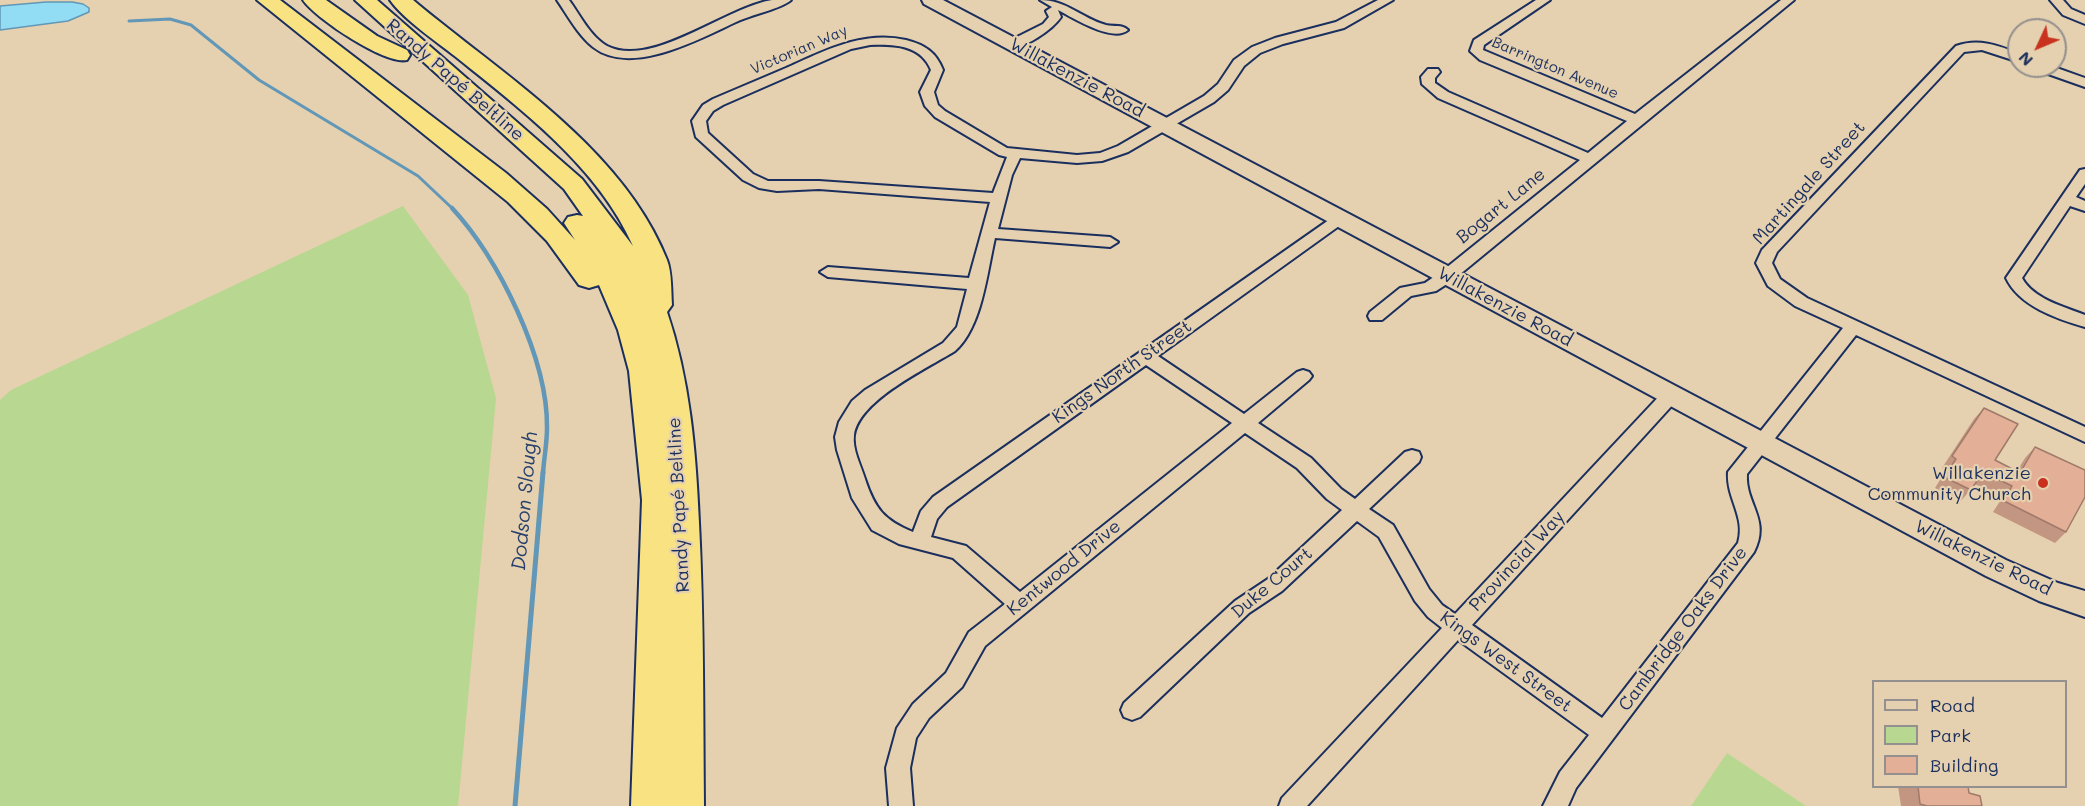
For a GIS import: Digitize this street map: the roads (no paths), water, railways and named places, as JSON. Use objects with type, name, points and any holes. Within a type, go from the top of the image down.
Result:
[{"type":"highway","points":[[313,0],[369,41],[399,54]]},
{"type":"highway","name":"Randy Papé Beltline","points":[[341,0],[544,184],[576,222],[599,255],[633,330],[644,371],[659,500],[652,806]]},
{"type":"highway","name":"Randy Papé Beltline","points":[[365,0],[573,184],[626,256],[646,294],[664,348],[680,445],[684,574],[683,806]]},
{"type":"highway","points":[[400,0],[416,8],[596,167],[621,200],[650,249],[657,268],[659,293],[656,322]]},
{"type":"highway","points":[[269,2],[484,168],[549,225],[577,259],[600,297],[617,334],[631,376],[656,634]]},
{"type":"street","points":[[563,0],[597,44],[621,58],[666,47],[744,13],[785,0]]},
{"type":"street","name":"Willakenzie Road","points":[[930,0],[1996,568],[2049,592],[2085,604]]},
{"type":"street","name":"Barrington Avenue","points":[[1544,0],[1478,43],[1473,51],[1637,120]]},
{"type":"street","name":"Bogart Lane","points":[[1376,316],[1406,292],[1430,287],[1447,276],[1788,0]]},
{"type":"street","points":[[2056,0],[2067,12],[2085,21]]},
{"type":"street","name":"Victorian Way","points":[[998,198],[819,185],[777,187],[764,185],[748,177],[701,134],[699,121],[704,113],[718,102],[847,46],[866,41],[889,40],[916,48],[935,62],[936,74],[927,92],[929,101],[935,110],[997,149],[1015,154],[1084,160],[1102,158],[1123,149],[1214,95],[1239,63],[1256,50],[1279,41],[1340,26],[1377,2]]},
{"type":"street","points":[[1013,44],[1050,25],[1055,16],[1054,4]]},
{"type":"street","points":[[1054,4],[1103,28],[1122,30]]},
{"type":"street","name":"Martingale Street","points":[[1853,327],[1801,302],[1782,290],[1768,275],[1764,263],[1765,258],[1770,250],[1962,48],[1983,46],[2007,54]]},
{"type":"street","name":"Bogart Lane","points":[[1433,72],[1428,77],[1429,84],[1443,95],[1590,159]]},
{"type":"street","points":[[2067,76],[2085,83]]},
{"type":"street","points":[[1015,154],[1005,174],[965,327],[959,338],[949,347],[864,400],[853,413],[846,429],[846,450],[868,510],[879,524],[889,531],[954,550],[965,556],[1019,604]]},
{"type":"street","points":[[2085,172],[2015,275],[2014,281],[2030,297],[2085,321]]},
{"type":"street","points":[[2067,199],[2085,206]]},
{"type":"street","name":"Kings North Street","points":[[920,540],[928,516],[940,502],[1341,218]]},
{"type":"street","points":[[988,234],[1110,242]]},
{"type":"street","points":[[828,272],[975,285]]},
{"type":"street","points":[[1760,443],[1853,327],[2085,435]]},
{"type":"street","name":"Kings West Street","points":[[1145,356],[1304,463],[1330,490],[1392,537],[1427,603],[1455,627],[1605,733]]},
{"type":"street","name":"Kentwood Drive","points":[[901,806],[898,768],[905,735],[921,711],[957,676],[977,639],[1304,376]]},
{"type":"street","name":"Provincial Way","points":[[1291,806],[1671,395]]},
{"type":"street","name":"Cambridge Oaks Drive","points":[[1555,806],[1568,780],[1746,546],[1751,532],[1751,519],[1737,477],[1738,472],[1760,443]]},
{"type":"street","name":"Duke Court","points":[[1132,710],[1242,607],[1275,585],[1412,457]]},
{"type":"water","points":[[46,2],[83,4],[89,8],[89,12],[68,21],[0,30],[0,6]]},
{"type":"waterway","name":"Dodson Slough","points":[[129,21],[170,19],[191,25],[259,80],[418,176],[452,208]]},
{"type":"waterway","name":"Dodson Slough","points":[[452,208],[469,229],[503,281],[530,341],[545,400],[547,434],[543,473]]},
{"type":"waterway","name":"Dodson Slough","points":[[515,806],[543,472]]},
{"type":"place","name":"Willakenzie Community Church","points":[[2043,483]]}]
